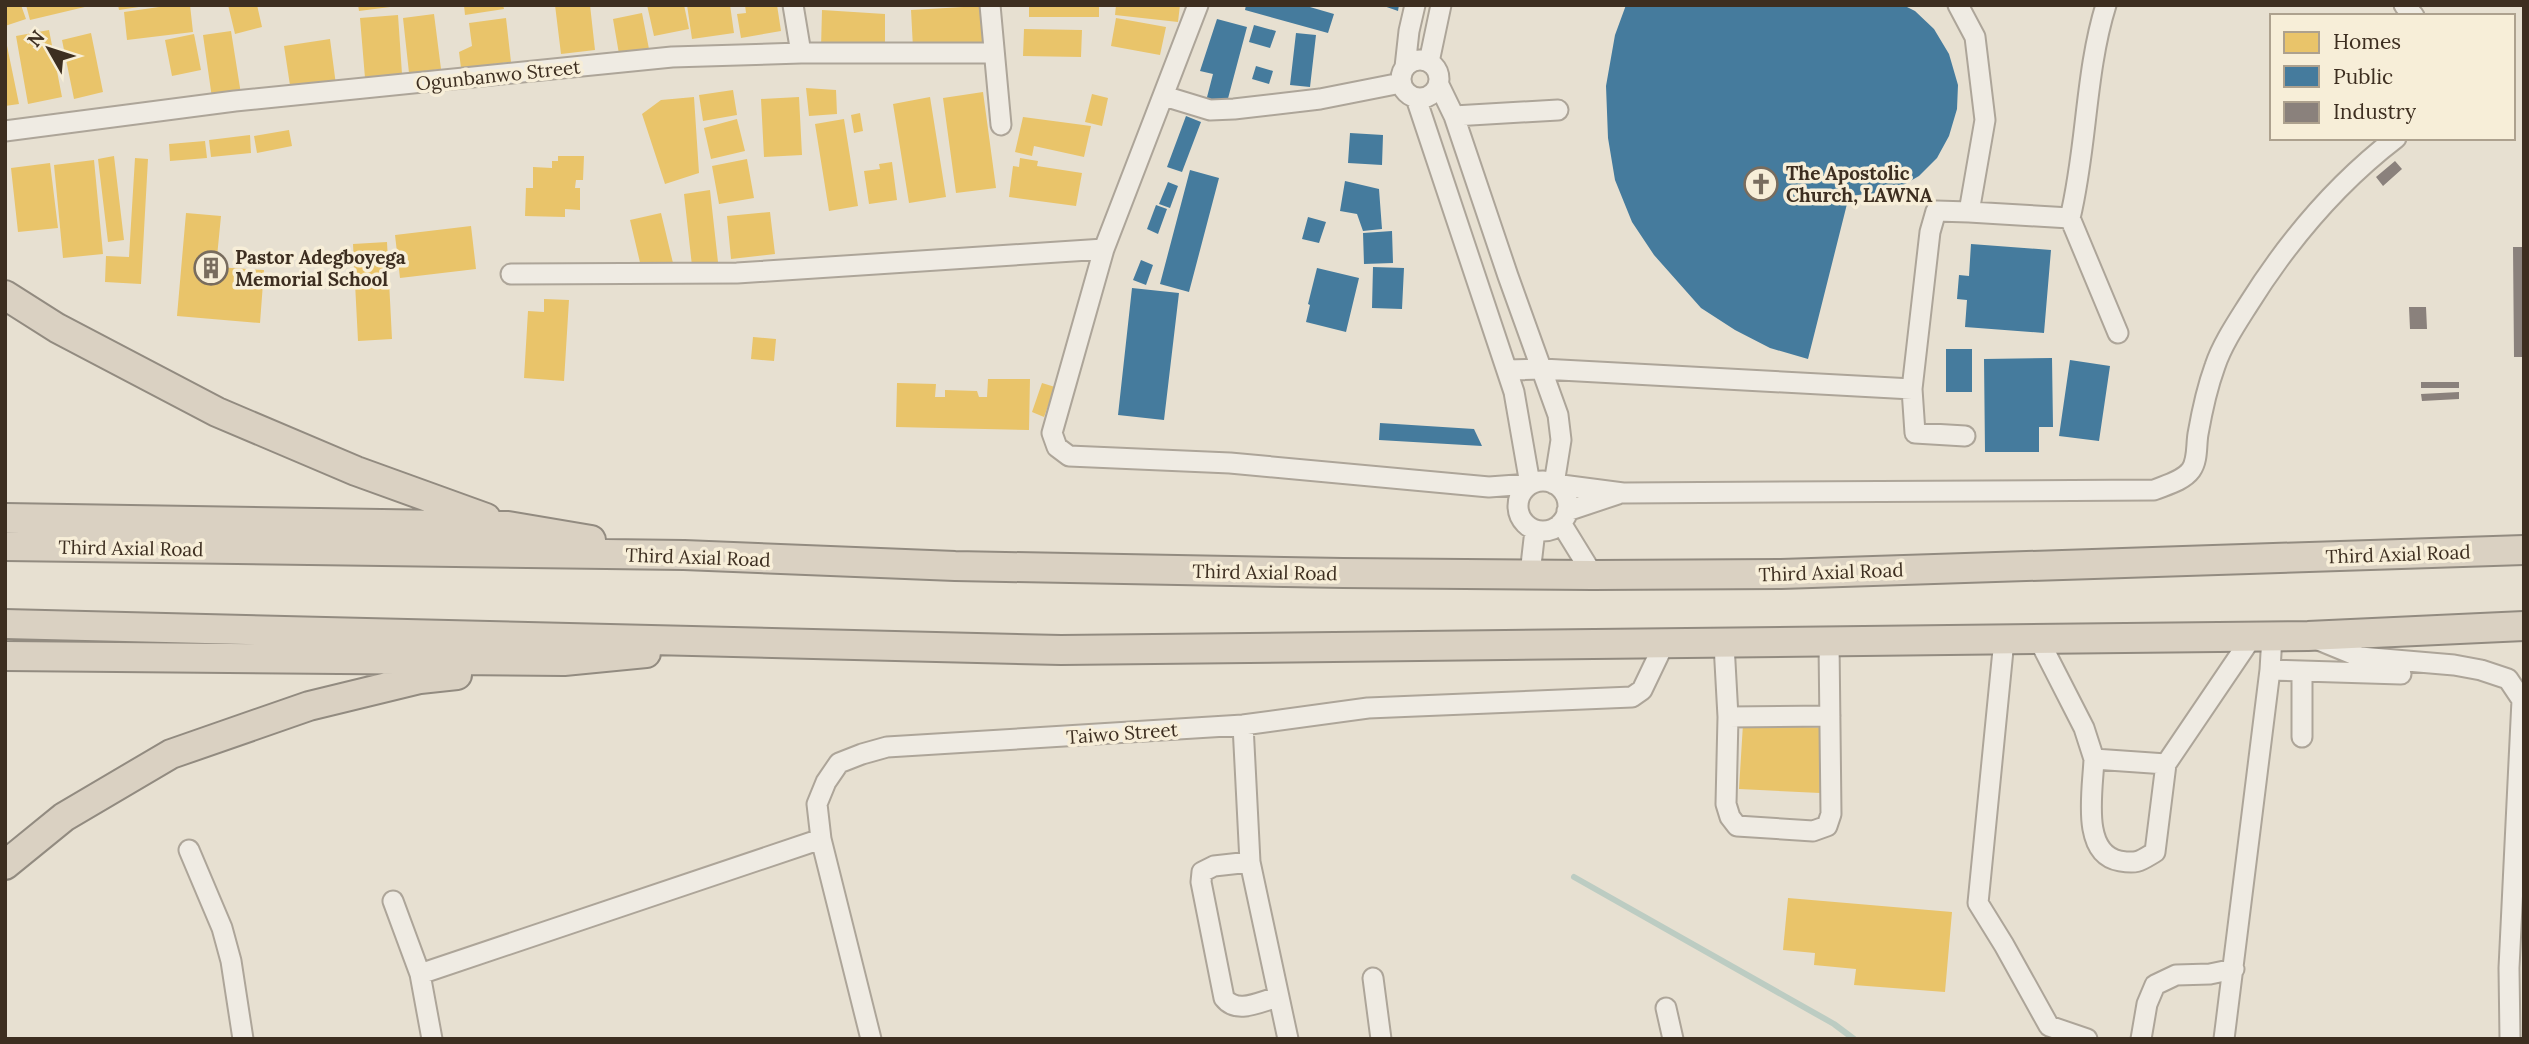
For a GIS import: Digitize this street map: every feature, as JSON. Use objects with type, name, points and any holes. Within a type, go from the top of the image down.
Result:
[{"type":"highway","points":[[5,295],[57,327],[217,412],[356,471],[508,526]]},
{"type":"highway","points":[[5,518],[508,526],[684,555]]},
{"type":"highway","name":"Third Axial Road","points":[[5,546],[684,555],[955,566],[1592,575],[1781,574],[2524,550]]},
{"type":"highway","points":[[5,624],[1061,650],[2262,637],[2524,626]]},
{"type":"highway","points":[[5,865],[64,817],[171,754],[309,706],[420,679],[564,661],[769,641]]},
{"type":"highway","points":[[5,656],[564,661]]},
{"type":"street","points":[[793,5],[801,53]]},
{"type":"street","points":[[990,5],[1001,125]]},
{"type":"street","points":[[1198,5],[1104,250],[1052,433],[1057,447],[1069,456],[1230,463],[1489,487],[1546,481],[1623,492],[2154,490],[2182,478],[2196,461],[2204,404],[2216,363],[2262,282],[2327,200],[2394,140]]},
{"type":"street","points":[[1164,96],[1210,110],[1321,99],[1403,75],[1413,61],[1421,60],[1436,68],[1439,77],[1433,93],[1425,98],[1416,98],[1404,90],[1403,75],[1415,5]]},
{"type":"street","points":[[1429,62],[1441,5]]},
{"type":"street","points":[[1958,5],[1975,37],[1985,120],[1969,212]]},
{"type":"street","points":[[2106,5],[2090,91],[2080,179],[2070,218],[2118,332]]},
{"type":"street","name":"Ogunbanwo Street","points":[[5,131],[235,101],[672,57],[801,53],[993,53]]},
{"type":"street","points":[[1438,85],[1454,116],[1558,415],[1561,440],[1554,484]]},
{"type":"street","points":[[1416,98],[1514,392],[1530,484],[1519,499],[1520,517],[1535,530],[1545,531],[1564,517],[1623,492]]},
{"type":"street","points":[[1454,116],[1558,110]]},
{"type":"street","points":[[1965,436],[1915,433],[1912,389],[1930,232],[1936,211],[2070,218]]},
{"type":"street","points":[[511,274],[737,274],[1104,250]]},
{"type":"street","points":[[1507,370],[1542,369],[1912,389]]},
{"type":"street","points":[[1554,484],[1564,492],[1568,505],[1564,517],[1592,575]]},
{"type":"street","points":[[1489,487],[1518,508]]},
{"type":"street","points":[[1530,574],[1535,530]]},
{"type":"street","points":[[2308,636],[2360,657],[2454,665],[2508,678],[2522,700],[2516,967],[2510,1039]]},
{"type":"street","points":[[2224,1039],[2235,969],[2270,670],[2262,637]]},
{"type":"street","points":[[2039,640],[2084,728],[2094,759],[2092,830],[2098,848],[2112,859],[2135,863],[2155,852],[2166,764],[2262,637]]},
{"type":"street","points":[[2004,640],[1978,902],[2049,1026],[2087,1039]]},
{"type":"street","points":[[1724,644],[1728,717],[1726,804],[1730,817],[1737,826],[1813,831],[1827,826],[1831,814],[1829,642]]},
{"type":"street","name":"Taiwo Street","points":[[871,1039],[821,839],[817,804],[826,782],[839,763],[887,747],[1243,725],[1368,708],[1632,697],[1642,690],[1664,644]]},
{"type":"street","points":[[2270,670],[2401,674]]},
{"type":"street","points":[[2302,673],[2302,737]]},
{"type":"street","points":[[1728,717],[1830,716]]},
{"type":"street","points":[[1243,725],[1250,862],[1288,1039]]},
{"type":"street","points":[[2094,759],[2166,764]]},
{"type":"street","points":[[420,974],[821,839]]},
{"type":"street","points":[[189,849],[232,961],[243,1039]]},
{"type":"street","points":[[1250,862],[1214,866],[1202,872],[1201,882],[1224,999],[1236,1008],[1278,997]]},
{"type":"street","points":[[393,901],[420,974],[432,1039]]},
{"type":"street","points":[[2141,1039],[2147,1004],[2155,985],[2176,975],[2210,974],[2235,969]]},
{"type":"street","points":[[1373,978],[1381,1039]]},
{"type":"street","points":[[1666,1008],[1673,1039]]},
{"type":"building: Homes","points":[[5,5],[21,5],[26,19],[5,26]]},
{"type":"building: Homes","points":[[26,5],[88,5],[89,6],[30,20]]},
{"type":"building: Homes","points":[[118,5],[139,5],[139,7],[119,10]]},
{"type":"building: Homes","points":[[190,5],[193,32],[127,40],[124,12]]},
{"type":"building: Homes","points":[[228,5],[257,5],[262,27],[235,34]]},
{"type":"building: Homes","points":[[358,5],[389,5],[390,7],[359,11]]},
{"type":"building: Homes","points":[[464,5],[503,5],[504,9],[465,15]]},
{"type":"building: Homes","points":[[555,5],[590,5],[595,50],[561,54]]},
{"type":"building: Homes","points":[[647,5],[684,5],[689,29],[654,36]]},
{"type":"building: Homes","points":[[687,5],[730,5],[734,33],[692,39]]},
{"type":"building: Homes","points":[[745,5],[777,5],[781,31],[741,38],[737,14],[746,13]]},
{"type":"building: Homes","points":[[1029,5],[1099,5],[1099,17],[1029,17]]},
{"type":"building: Homes","points":[[1116,5],[1180,5],[1178,22],[1115,15]]},
{"type":"building: Homes","points":[[981,6],[983,44],[913,48],[911,10]]},
{"type":"building: Homes","points":[[822,10],[885,14],[885,50],[821,48]]},
{"type":"building: Homes","points":[[642,13],[649,49],[619,54],[613,19]]},
{"type":"building: Homes","points":[[434,14],[441,69],[409,73],[403,18]]},
{"type":"building: Homes","points":[[398,15],[402,74],[365,78],[360,18]]},
{"type":"building: Homes","points":[[506,18],[511,62],[461,68],[459,52],[472,46],[469,23]]},
{"type":"building: Homes","points":[[1116,18],[1166,27],[1160,55],[1111,46]]},
{"type":"building: Homes","points":[[1024,29],[1082,30],[1081,57],[1023,56]]},
{"type":"building: Homes","points":[[49,30],[62,97],[28,104],[16,36]]},
{"type":"building: Homes","points":[[231,31],[241,94],[212,98],[203,35]]},
{"type":"building: Homes","points":[[91,33],[103,92],[74,99],[62,40]]},
{"type":"building: Homes","points":[[194,34],[201,70],[172,76],[165,40]]},
{"type":"building: Homes","points":[[5,36],[19,104],[5,106]]},
{"type":"building: Homes","points":[[330,39],[336,85],[291,92],[284,46]]},
{"type":"building: Homes","points":[[806,88],[836,90],[837,114],[809,116]]},
{"type":"building: Homes","points":[[733,90],[737,115],[703,121],[699,95]]},
{"type":"building: Homes","points":[[983,92],[996,188],[956,193],[943,98]]},
{"type":"building: Homes","points":[[1092,94],[1108,98],[1102,126],[1085,122]]},
{"type":"building: Homes","points":[[694,97],[699,173],[665,184],[642,114],[661,100]]},
{"type":"building: Homes","points":[[799,97],[802,155],[764,157],[761,99]]},
{"type":"building: Homes","points":[[930,97],[946,197],[909,203],[893,104]]},
{"type":"building: Homes","points":[[860,113],[863,131],[854,133],[851,115]]},
{"type":"building: Homes","points":[[1023,117],[1091,126],[1084,157],[1034,146],[1032,156],[1015,152]]},
{"type":"building: Homes","points":[[737,119],[745,151],[711,159],[704,128]]},
{"type":"building: Homes","points":[[844,119],[858,206],[829,211],[815,124]]},
{"type":"building: Homes","points":[[289,130],[292,146],[257,153],[254,136]]},
{"type":"building: Homes","points":[[250,135],[251,153],[211,157],[209,140]]},
{"type":"building: Homes","points":[[205,141],[207,158],[170,161],[169,144]]},
{"type":"building: Homes","points":[[114,156],[124,240],[108,242],[98,159]]},
{"type":"building: Homes","points":[[558,156],[584,156],[583,180],[576,180],[575,188],[580,188],[580,210],[565,209],[565,217],[525,216],[526,188],[533,188],[533,167],[552,168],[552,161],[558,161]]},
{"type":"building: Homes","points":[[135,158],[148,159],[141,284],[105,282],[106,256],[129,257]]},
{"type":"building: Homes","points":[[1020,158],[1038,161],[1037,166],[1082,173],[1076,206],[1009,197],[1013,166],[1019,167]]},
{"type":"building: Homes","points":[[747,159],[754,198],[719,204],[712,166]]},
{"type":"building: Homes","points":[[94,160],[103,254],[63,258],[54,165]]},
{"type":"building: Homes","points":[[892,162],[897,200],[869,204],[864,171],[880,169],[879,164]]},
{"type":"building: Homes","points":[[50,163],[58,228],[18,232],[11,168]]},
{"type":"building: Homes","points":[[710,190],[718,262],[692,266],[684,194]]},
{"type":"building: Homes","points":[[770,212],[775,254],[731,259],[727,216]]},
{"type":"building: Homes","name":"Pastor Adegboyega Memorial School","points":[[186,213],[221,216],[216,267],[264,270],[260,323],[177,316]]},
{"type":"building: Homes","points":[[661,213],[673,263],[642,271],[630,220]]},
{"type":"building: Homes","points":[[471,226],[476,269],[400,278],[395,235]]},
{"type":"building: Homes","points":[[387,242],[392,339],[358,341],[353,244]]},
{"type":"building: Homes","points":[[544,299],[569,300],[564,381],[524,378],[528,311],[544,312]]},
{"type":"building: Homes","points":[[753,337],[776,339],[774,361],[751,359]]},
{"type":"building: Homes","points":[[988,379],[1030,379],[1029,430],[896,427],[897,383],[936,384],[935,397],[945,397],[945,390],[977,391],[979,397],[987,397]]},
{"type":"building: Homes","points":[[1042,383],[1055,387],[1044,417],[1032,412]]},
{"type":"building: Homes","points":[[1743,724],[1824,728],[1820,793],[1739,789]]},
{"type":"building: Homes","points":[[1788,898],[1952,912],[1945,992],[1854,985],[1856,969],[1814,965],[1815,953],[1783,950]]},
{"type":"building: Public","points":[[1246,5],[1303,5],[1334,14],[1328,33],[1245,10]]},
{"type":"building: Public","points":[[1381,5],[1399,5],[1398,11]]},
{"type":"building: Public","name":"The Apostolic Church, LAWNA","points":[[1626,5],[1903,5],[1915,11],[1934,29],[1949,54],[1958,85],[1957,109],[1949,136],[1937,158],[1919,176],[1900,187],[1849,196],[1808,359],[1770,348],[1701,308],[1654,255],[1632,222],[1615,180],[1608,138],[1606,86],[1615,35]]},
{"type":"building: Public","points":[[1217,19],[1247,27],[1226,106],[1206,101],[1213,74],[1200,71]]},
{"type":"building: Public","points":[[1254,25],[1276,31],[1270,48],[1249,42]]},
{"type":"building: Public","points":[[1296,33],[1316,35],[1310,87],[1290,85]]},
{"type":"building: Public","points":[[1256,66],[1273,71],[1269,84],[1252,79]]},
{"type":"building: Public","points":[[1186,116],[1201,122],[1182,172],[1167,167]]},
{"type":"building: Public","points":[[1350,133],[1383,135],[1382,165],[1348,163]]},
{"type":"building: Public","points":[[1190,170],[1219,178],[1189,292],[1160,284]]},
{"type":"building: Public","points":[[1345,181],[1379,189],[1382,229],[1363,231],[1357,214],[1340,211]]},
{"type":"building: Public","points":[[1168,182],[1178,186],[1170,208],[1159,204]]},
{"type":"building: Public","points":[[1156,205],[1167,209],[1158,234],[1147,229]]},
{"type":"building: Public","points":[[1308,217],[1326,222],[1319,243],[1302,239]]},
{"type":"building: Public","points":[[1392,231],[1393,263],[1364,264],[1363,233]]},
{"type":"building: Public","points":[[1971,244],[2051,250],[2044,333],[1965,327],[1967,300],[1957,299],[1959,275],[1969,276]]},
{"type":"building: Public","points":[[1141,260],[1153,265],[1146,285],[1133,280]]},
{"type":"building: Public","points":[[1373,267],[1404,268],[1402,309],[1372,308]]},
{"type":"building: Public","points":[[1317,268],[1359,278],[1346,332],[1306,322]]},
{"type":"building: Public","points":[[1132,288],[1179,293],[1164,420],[1118,415]]},
{"type":"building: Public","points":[[1946,349],[1972,349],[1972,392],[1946,392]]},
{"type":"building: Public","points":[[2052,358],[2053,427],[2039,427],[2039,452],[1985,452],[1984,359]]},
{"type":"building: Public","points":[[2070,360],[2110,366],[2099,441],[2059,436]]},
{"type":"building: Public","points":[[1380,423],[1474,429],[1482,446],[1379,440]]},
{"type":"building: Industry","points":[[2395,161],[2402,169],[2383,186],[2376,177]]},
{"type":"building: Industry","points":[[2513,247],[2524,247],[2524,357],[2514,357]]},
{"type":"building: Industry","points":[[2409,307],[2426,307],[2427,329],[2410,329]]},
{"type":"building: Industry","points":[[2421,382],[2459,382],[2459,388],[2421,388]]},
{"type":"building: Industry","points":[[2459,392],[2459,399],[2422,401],[2421,394]]},
{"type":"waterway","points":[[1574,877],[1834,1024],[1854,1039]]},
{"type":"place","name":"The Apostolic Church, LAWNA","points":[[1761,184]]},
{"type":"place","name":"Pastor Adegboyega Memorial School","points":[[211,268]]}]
